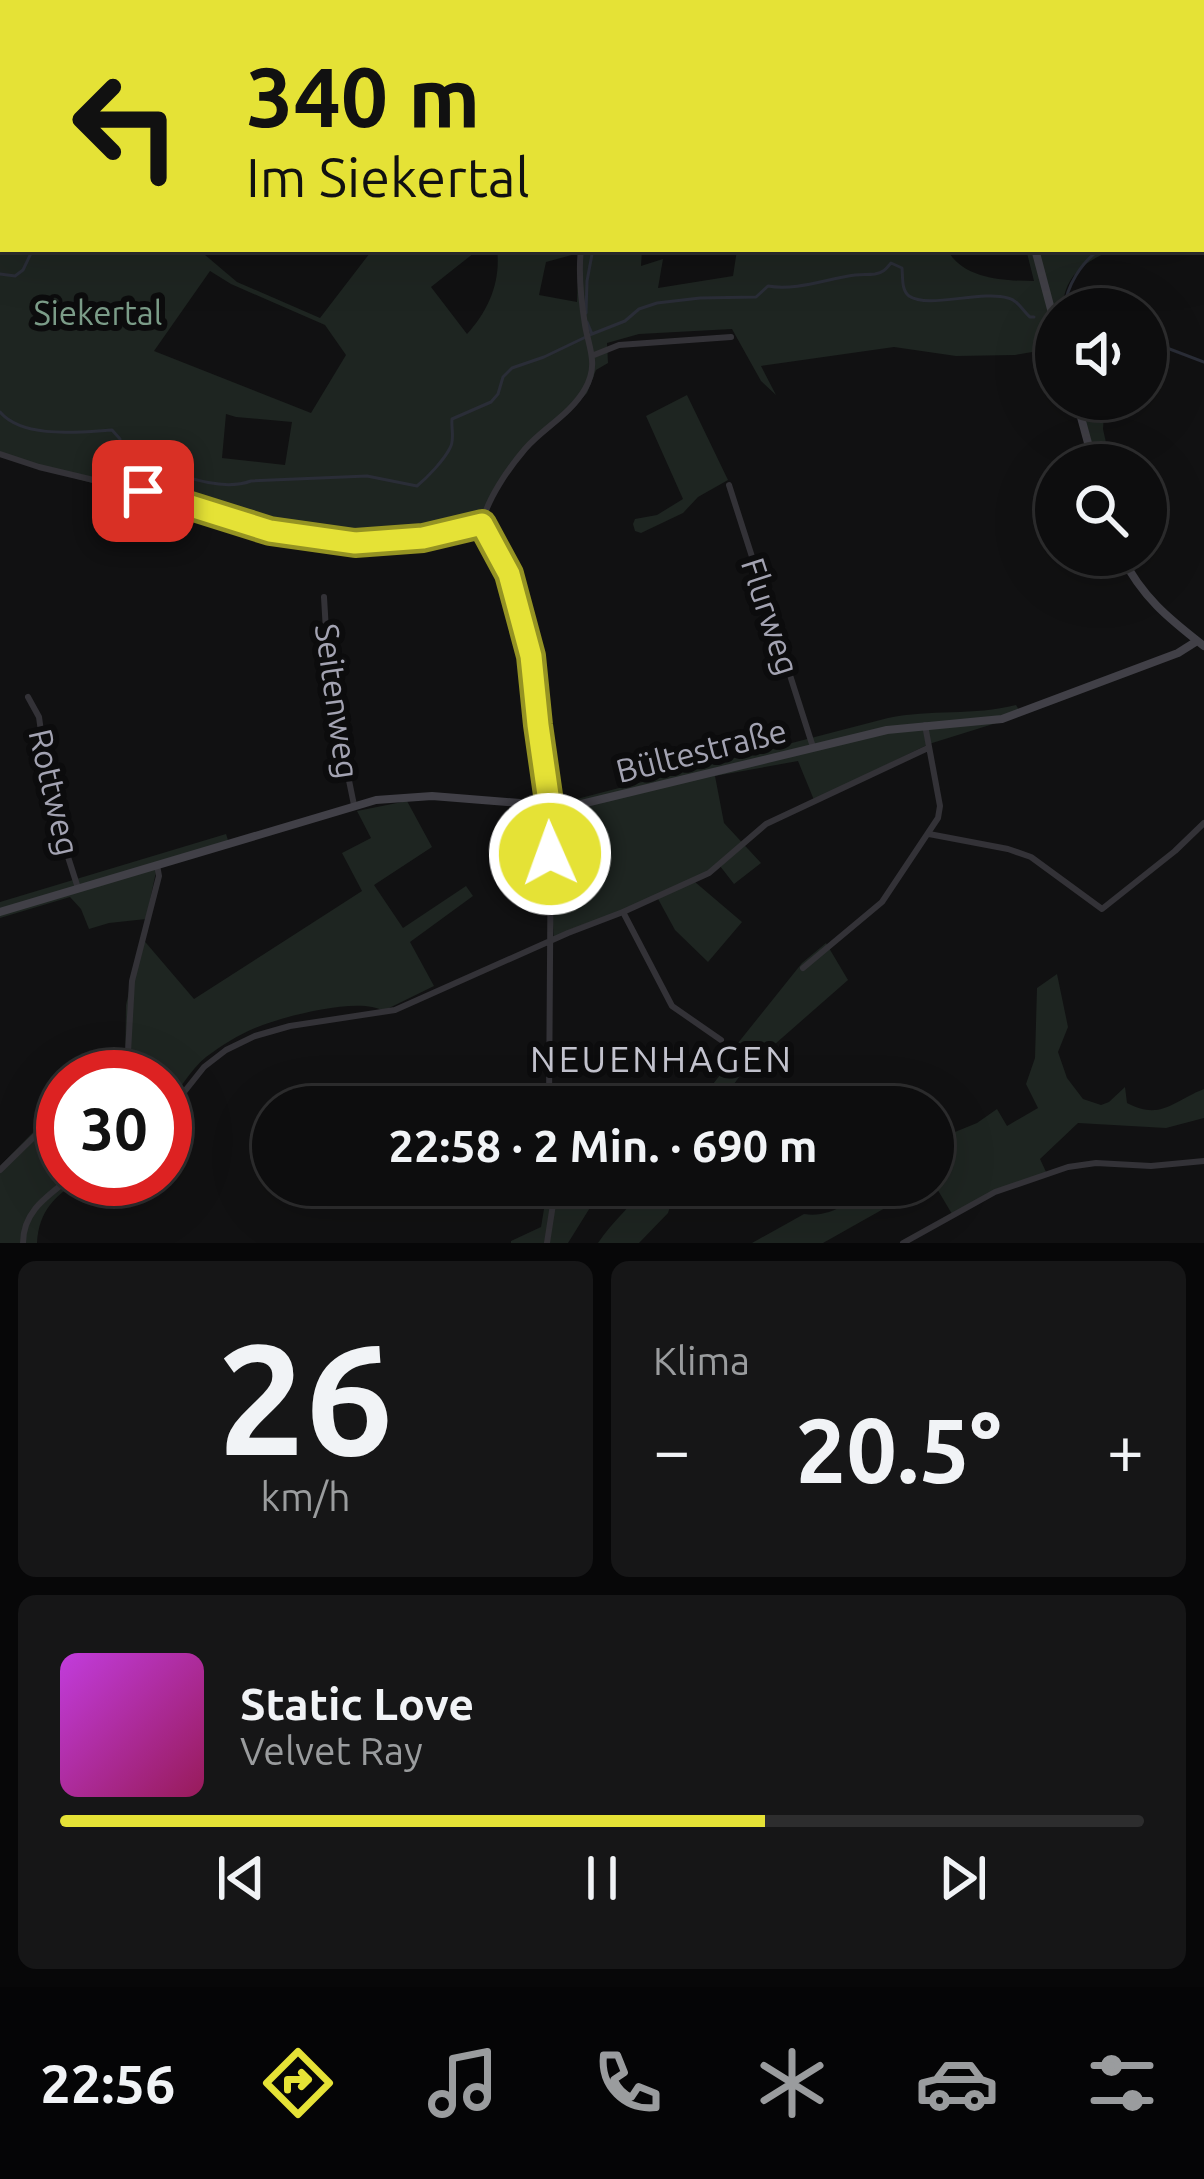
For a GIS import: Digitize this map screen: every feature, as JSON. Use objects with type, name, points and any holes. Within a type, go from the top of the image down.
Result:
[{"type":"street","points":[[549,1086],[550,807],[531,656],[509,574],[482,524],[486,507],[525,448],[556,423],[586,387],[594,355],[580,275],[581,252]]},
{"type":"street","points":[[1036,252],[1045,288]]},
{"type":"street","points":[[594,355],[620,345],[731,337]]},
{"type":"street","points":[[0,454],[299,536],[355,543],[423,538],[482,524]]},
{"type":"street","name":"Flurweg","points":[[729,485],[813,748]]},
{"type":"street","points":[[1132,576],[1149,600],[1202,641]]},
{"type":"street","name":"Seitenweg","points":[[324,597],[329,682],[354,805]]},
{"type":"street","name":"Bültestraße","points":[[0,912],[354,805],[398,796],[578,805],[887,730],[1002,719],[1202,641]]},
{"type":"street","name":"Rottweg","points":[[28,698],[39,717],[51,804],[78,888]]},
{"type":"street","points":[[802,968],[881,902],[938,818],[926,725]]},
{"type":"street","points":[[192,1082],[226,1049],[256,1036],[395,1010],[709,873],[766,824],[928,748]]},
{"type":"street","points":[[929,835],[1031,857],[1102,909],[1204,823]]},
{"type":"street","points":[[129,1050],[132,981],[158,865]]},
{"type":"street","points":[[623,912],[672,1006],[721,1040]]},
{"type":"street","points":[[0,1170],[36,1135]]},
{"type":"street","points":[[903,1243],[995,1192],[1068,1167],[1204,1162]]},
{"type":"street","points":[[22,1243],[23,1225],[39,1206]]},
{"type":"street","points":[[547,1243],[553,1206]]},
{"type":"green space","name":"Siekertal","points":[[0,252],[202,252],[237,282],[320,318],[371,252],[475,252],[431,287],[467,334],[492,294],[497,252],[642,252],[641,266],[663,259],[658,288],[733,276],[737,252],[949,252],[973,272],[1034,281],[1027,252],[1108,252],[1076,273],[1068,288],[1035,288],[1035,352],[956,356],[894,347],[761,366],[776,395],[761,381],[732,329],[639,334],[607,343],[608,363],[596,370],[587,393],[525,450],[486,506],[487,521],[404,535],[349,538],[266,525],[267,532],[117,497],[102,486],[0,456]],"holes":[[[579,253],[577,302],[539,295],[546,262]],[[210,271],[325,325],[346,355],[311,413],[154,351]],[[226,414],[292,422],[285,465],[222,458]]]},
{"type":"green space","points":[[687,395],[728,480],[698,497],[683,513],[641,533],[635,531],[635,519],[657,515],[683,499],[646,416]]},
{"type":"green space","points":[[1078,420],[1104,420],[1106,444],[1085,444]]},
{"type":"green space","points":[[1016,705],[1022,715],[929,744],[814,800],[798,761],[715,776],[724,823],[761,863],[734,884],[720,866],[695,882],[742,922],[708,962],[675,930],[657,897],[554,940],[545,801],[573,800],[888,718]]},
{"type":"green space","points":[[407,801],[432,847],[374,885],[403,928],[466,886],[473,896],[410,942],[434,986],[383,1011],[339,1007],[249,1031],[192,1071],[192,1050],[125,1050],[126,1005],[141,937],[194,999],[362,891],[342,853],[371,838],[357,811]]},
{"type":"green space","points":[[226,834],[230,846],[157,867],[146,919],[89,929],[70,897],[0,918],[0,902]]},
{"type":"green space","points":[[826,943],[848,980],[732,1086],[711,1086],[735,1056],[734,1048],[802,963]]},
{"type":"green space","points":[[1057,974],[1068,1027],[1058,1052],[1067,1078],[1083,1099],[1101,1105],[1125,1087],[1127,1103],[1158,1110],[1204,1089],[1204,1118],[1166,1128],[1078,1123],[1040,1159],[1047,1174],[952,1214],[947,1206],[954,1206],[954,1132],[997,1109],[1007,1126],[1038,1108],[1026,1084],[1035,1058],[1037,988]]},
{"type":"green space","points":[[36,1129],[36,1206],[49,1206],[37,1243],[0,1243],[0,1166]]},
{"type":"green space","points":[[544,1206],[591,1206],[568,1243],[511,1243],[541,1227]]},
{"type":"green space","points":[[629,1206],[670,1206],[639,1243],[598,1243]]},
{"type":"green space","points":[[889,1206],[823,1243],[752,1243],[804,1214]]},
{"type":"waterway","points":[[0,274],[15,276],[32,252]]},
{"type":"waterway","points":[[586,313],[592,252]]},
{"type":"waterway","points":[[1070,288],[1097,252]]},
{"type":"waterway","points":[[592,334],[657,303],[756,297],[768,286],[875,274],[891,263],[902,268],[909,296],[942,300],[997,296],[1012,299],[1034,317]]},
{"type":"waterway","points":[[0,412],[10,421],[37,430],[112,430],[120,439],[123,457],[204,482],[367,476],[417,486],[450,448],[452,419],[491,402],[512,368],[592,334],[587,322]]},
{"type":"waterway","points":[[1167,348],[1204,362]]},
{"type":"district","name":"NEUENHAGEN","points":[[662,1058]]},
{"type":"route","points":[[143,491],[270,531],[355,543],[423,538],[482,524],[509,574],[531,656],[551,816],[550,854]]}]
